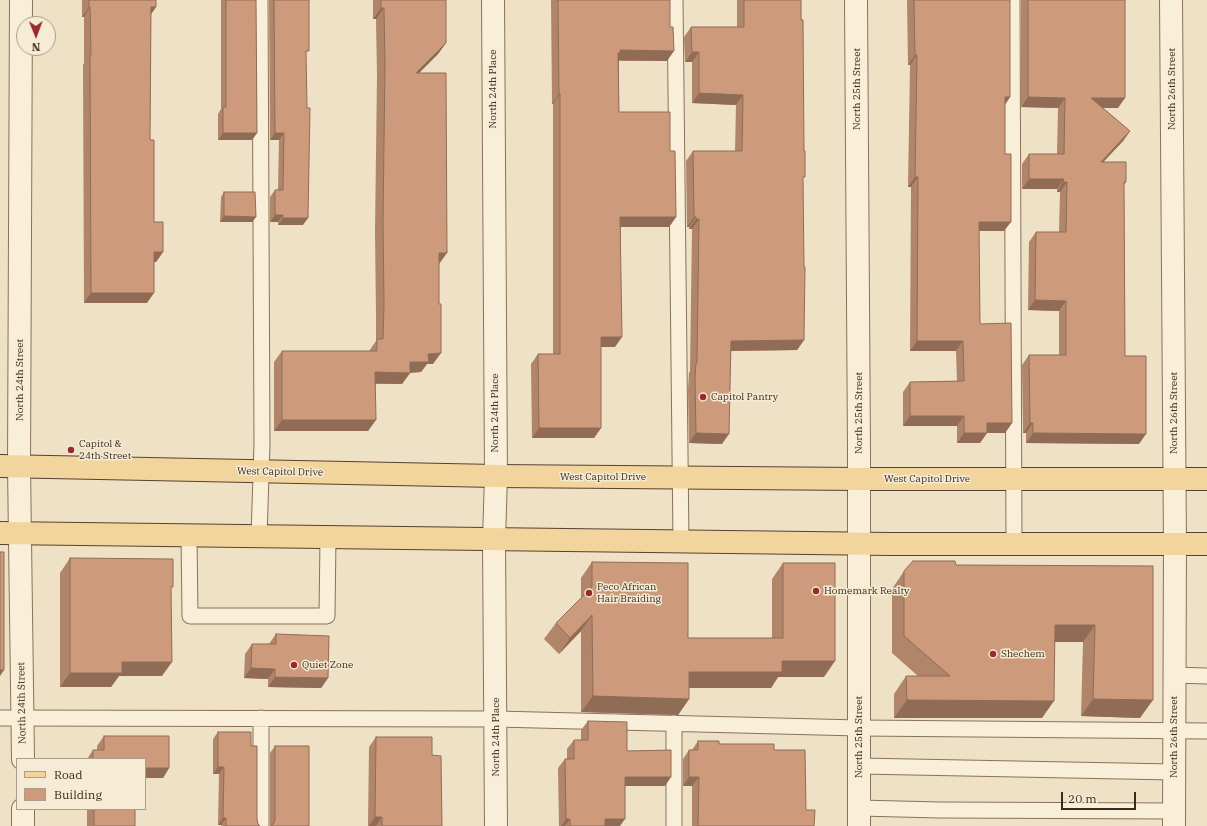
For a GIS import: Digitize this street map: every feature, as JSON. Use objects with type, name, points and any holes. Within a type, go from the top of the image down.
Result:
[{"type":"main road","name":"West Capitol Drive","points":[[10,466],[496,476],[859,479],[1207,479]]},
{"type":"main road","points":[[10,534],[860,544],[1207,544]]},
{"type":"street","name":"North 24th Street","points":[[21,0],[10,466],[10,534],[23,718],[23,758]]},
{"type":"street","name":"North 24th Place","points":[[493,0],[496,476],[494,540],[496,826]]},
{"type":"street","name":"North 25th Street","points":[[856,0],[860,544],[859,817]]},
{"type":"street","name":"North 26th Street","points":[[1171,0],[1175,545],[1174,818]]},
{"type":"street","points":[[23,810],[23,826]]},
{"type":"lane","points":[[259,537],[262,471],[260,0]]},
{"type":"lane","points":[[675,0],[681,542]]},
{"type":"lane","points":[[1012,0],[1014,544]]},
{"type":"lane","points":[[189,536],[190,616],[327,616],[328,538]]},
{"type":"lane","points":[[1174,675],[1207,676]]},
{"type":"lane","points":[[0,718],[496,719],[859,728],[1207,731]]},
{"type":"lane","points":[[261,718],[261,826]]},
{"type":"lane","points":[[674,723],[674,826]]},
{"type":"lane","points":[[859,766],[1174,772]]},
{"type":"lane","points":[[859,817],[948,810],[1174,818]]},
{"type":"building","points":[[89,0],[156,0],[156,7],[151,7],[150,140],[154,140],[154,222],[163,222],[163,252],[154,252],[154,293],[91,293],[91,55]]},
{"type":"building","points":[[226,0],[256,0],[257,133],[223,133],[223,107],[226,107]]},
{"type":"building","points":[[274,0],[309,0],[309,51],[306,51],[307,108],[310,108],[308,218],[283,218],[283,215],[275,215],[275,190],[283,190],[284,133],[275,133]]},
{"type":"building","points":[[381,0],[446,0],[446,43],[416,73],[446,73],[447,253],[439,253],[441,353],[428,354],[429,362],[410,362],[410,373],[375,372],[376,420],[282,420],[282,351],[377,351],[377,339],[383,339],[385,65],[384,8],[381,8]]},
{"type":"building","points":[[558,0],[670,0],[670,27],[673,27],[674,51],[620,50],[620,53],[618,53],[619,112],[670,112],[670,151],[675,151],[676,217],[620,217],[622,337],[601,337],[601,428],[539,428],[538,354],[560,354],[560,94]]},
{"type":"building","points":[[744,0],[801,0],[801,20],[803,20],[805,151],[805,177],[803,177],[805,267],[804,340],[731,341],[729,434],[696,433],[695,378],[697,363],[699,219],[694,217],[693,151],[742,151],[743,95],[699,93],[699,52],[692,52],[691,27],[744,27]]},
{"type":"building","points":[[914,0],[1010,0],[1010,97],[1005,97],[1005,154],[1011,154],[1011,222],[979,222],[980,324],[1011,323],[1012,423],[987,423],[987,433],[964,433],[964,416],[910,416],[910,382],[964,381],[963,341],[917,341],[918,177],[915,177],[917,55],[915,55]]},
{"type":"building","points":[[1028,0],[1125,0],[1125,98],[1091,98],[1130,131],[1101,162],[1126,162],[1126,182],[1124,182],[1125,356],[1146,356],[1146,434],[1033,433],[1033,423],[1030,423],[1029,355],[1066,355],[1066,301],[1035,300],[1036,232],[1066,232],[1067,182],[1063,182],[1064,179],[1029,179],[1029,154],[1064,154],[1065,98],[1028,97]]},
{"type":"building","points":[[224,192],[255,192],[256,217],[224,216]]},
{"type":"building","points":[[0,552],[4,552],[4,670],[0,670]]},
{"type":"building","points":[[70,558],[173,559],[173,587],[171,587],[172,662],[122,662],[122,673],[70,673]]},
{"type":"building","points":[[913,561],[955,561],[956,565],[1153,566],[1153,700],[1093,699],[1095,625],[1055,625],[1054,701],[907,700],[906,676],[950,676],[904,636],[904,571]]},
{"type":"building","points":[[592,562],[688,563],[688,638],[783,638],[783,563],[835,563],[835,661],[782,661],[782,672],[689,672],[689,699],[593,696],[592,615],[570,638],[556,623],[592,587]]},
{"type":"building","points":[[276,634],[329,636],[328,678],[275,677],[275,669],[251,668],[252,644],[276,644]]},
{"type":"building","points":[[588,721],[627,722],[627,751],[671,750],[671,777],[625,777],[625,819],[605,819],[605,826],[570,826],[570,819],[566,819],[565,759],[574,759],[574,740],[588,740]]},
{"type":"building","points":[[218,732],[251,732],[251,746],[257,746],[257,819],[260,826],[226,826],[226,818],[223,818],[224,767],[218,767]]},
{"type":"building","points":[[104,736],[169,736],[169,768],[146,768],[146,758],[93,758],[93,750],[104,750]]},
{"type":"building","points":[[376,737],[432,737],[432,755],[441,756],[442,826],[382,826],[382,817],[375,817]]},
{"type":"building","points":[[698,741],[719,741],[719,744],[774,744],[774,750],[805,750],[806,810],[815,810],[814,826],[698,826],[699,777],[689,777],[689,750],[698,750]]},
{"type":"building","points":[[275,746],[309,746],[309,826],[271,826],[275,819]]},
{"type":"building","points":[[94,810],[135,810],[135,826],[94,826]]},
{"type":"place","name":"Capitol Pantry","points":[[703,397]]},
{"type":"place","name":"Capitol & 24th Street","points":[[71,450]]},
{"type":"place","name":"Homemark Realty","points":[[816,591]]},
{"type":"place","name":"Peco African Hair Braiding","points":[[589,593]]},
{"type":"place","name":"Shechem","points":[[993,654]]},
{"type":"place","name":"Quiet Zone","points":[[294,665]]}]
